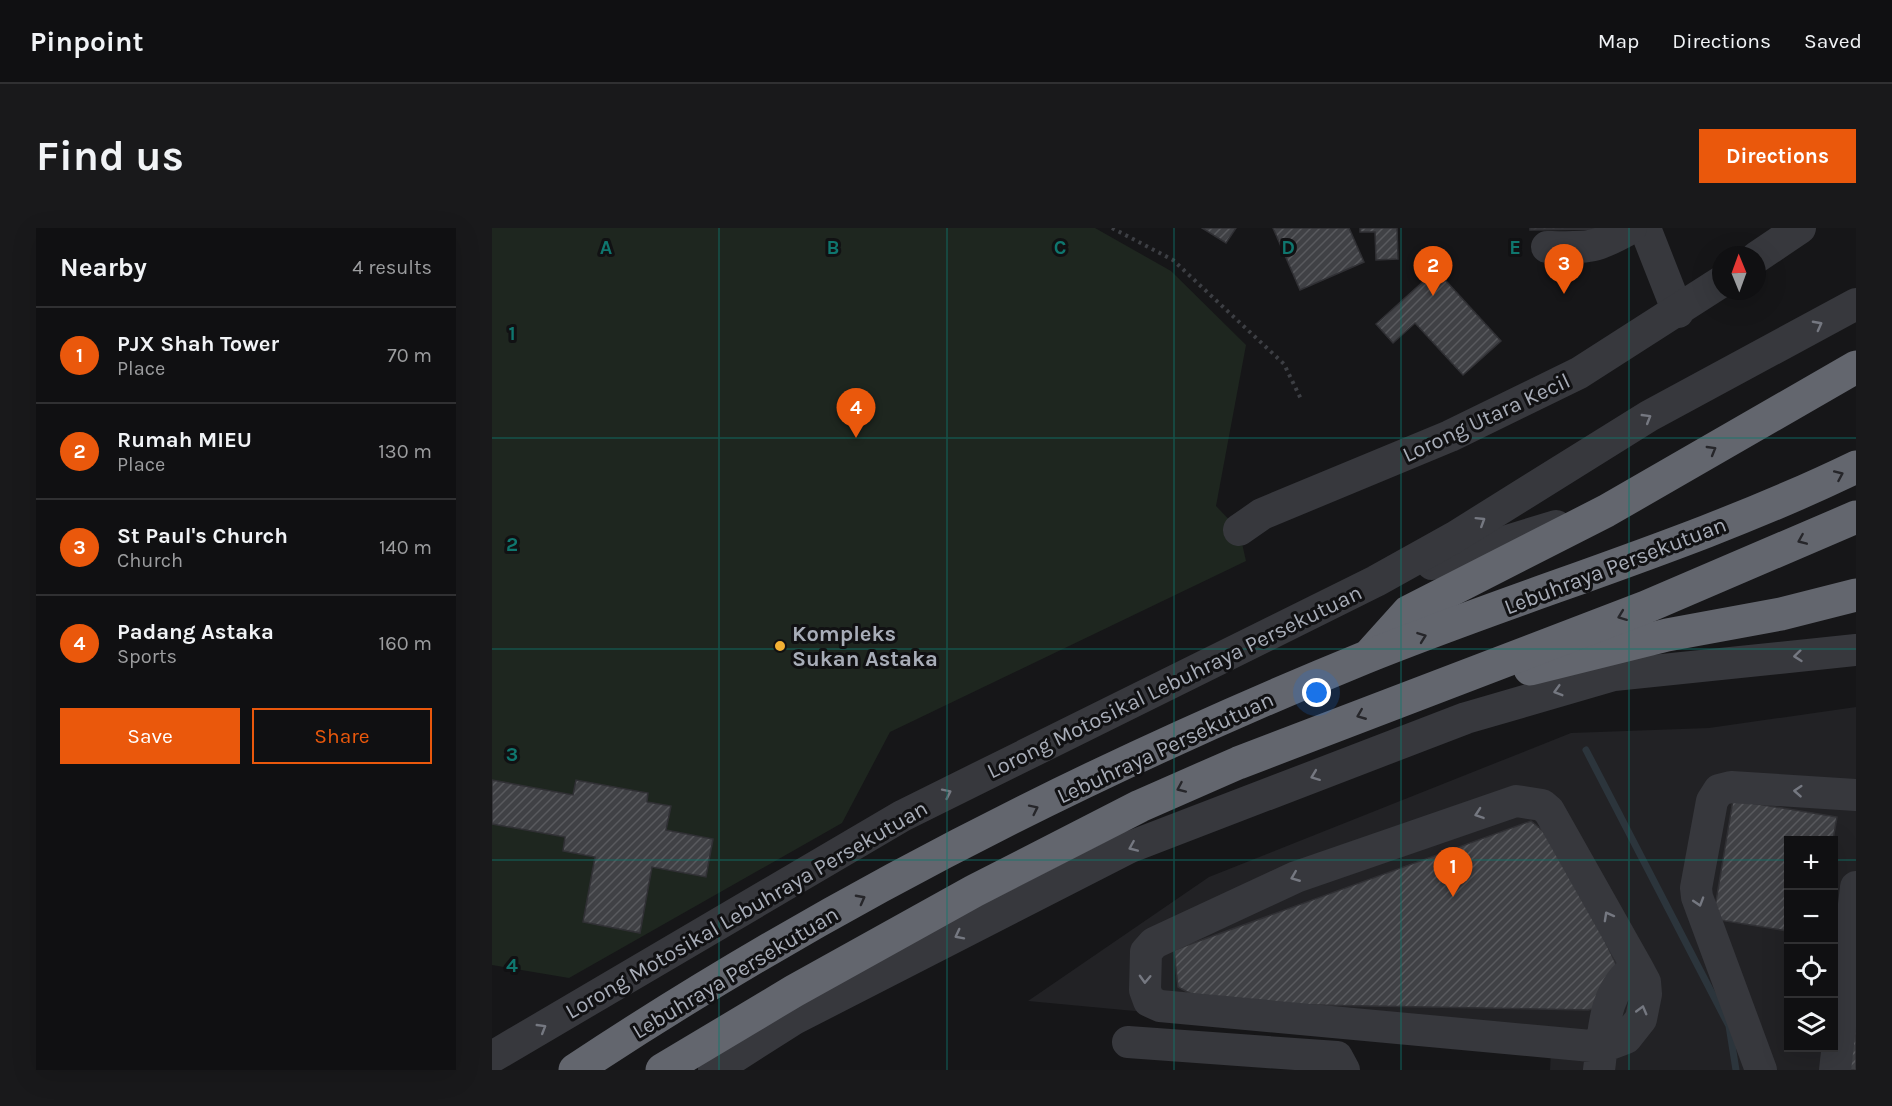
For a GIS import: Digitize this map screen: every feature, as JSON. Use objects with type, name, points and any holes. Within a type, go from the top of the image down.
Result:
[{"type":"highway","points":[[1367,657],[1408,612],[1606,511],[1856,367]]},
{"type":"highway","name":"Lebuhraya Persekutuan","points":[[575,1070],[664,1011],[770,947],[965,843],[1226,717],[1367,657],[1647,555],[1856,467]]},
{"type":"highway","name":"Lebuhraya Persekutuan","points":[[662,1070],[794,991],[974,891],[1140,806],[1238,763],[1646,607],[1856,518]]},
{"type":"highway","points":[[1394,702],[1667,635],[1781,614],[1856,595]]},
{"type":"street","points":[[1547,247],[1586,248],[1602,245],[1631,228]]},
{"type":"street","points":[[1645,228],[1678,312]]},
{"type":"street","points":[[1766,251],[1800,228]]},
{"type":"street","name":"Lorong Utara Kecil","points":[[1239,530],[1262,514],[1450,436],[1579,374],[1712,288]]},
{"type":"street","name":"Lorong Motosikal Lebuhraya Persekutuan","points":[[492,1057],[902,816],[1376,581],[1455,537],[1649,416],[1856,304]]},
{"type":"street","points":[[1376,581],[1606,511]]},
{"type":"street","points":[[714,1070],[794,1019],[1130,847],[1466,718],[1614,675],[1781,614]]},
{"type":"street","points":[[1614,675],[1856,650]]},
{"type":"street","points":[[1761,1070],[1697,897],[1696,888],[1712,801],[1719,790],[1731,787],[1856,795]]},
{"type":"street","points":[[1516,801],[1542,805],[1549,811],[1645,982],[1646,994],[1641,1018],[1626,1038],[1600,1058],[1160,1006],[1149,1001],[1145,990],[1146,952],[1154,944],[1296,877],[1516,801]]},
{"type":"street","points":[[1835,1070],[1856,887]]},
{"type":"street","points":[[1128,1042],[1336,1058],[1344,1070]]},
{"type":"path","points":[[1112,228],[1173,260],[1284,364],[1301,399]]},
{"type":"shaded area","name":"Kompleks Sukan Astaka","points":[[492,228],[1095,228],[1171,271],[1246,345],[1216,506],[1239,530],[1246,561],[890,732],[842,823],[569,978],[492,965]]},
{"type":"shaded area","points":[[1856,707],[1856,1070],[1550,1070],[1551,1050],[1028,1001],[1209,877],[1571,733],[1709,728]]},
{"type":"building","points":[[1202,228],[1236,228],[1226,243]]},
{"type":"building","points":[[1273,228],[1349,228],[1364,262],[1300,290]]},
{"type":"building","points":[[1360,228],[1397,228],[1398,259],[1376,260],[1375,232],[1360,232]]},
{"type":"building","points":[[1530,228],[1611,228],[1611,229],[1530,230]]},
{"type":"building","points":[[1436,270],[1501,341],[1463,375],[1415,323],[1393,343],[1376,324]]},
{"type":"building","points":[[492,780],[573,795],[576,780],[648,793],[647,802],[671,806],[666,830],[713,839],[706,877],[652,867],[640,933],[583,922],[595,857],[563,851],[565,837],[492,824]]},
{"type":"building","points":[[1733,800],[1837,817],[1834,836],[1784,836],[1784,930],[1713,919]]},
{"type":"building","points":[[1531,821],[1559,844],[1616,964],[1621,1002],[1588,1010],[1208,1003],[1178,987],[1174,950]]},
{"type":"building","points":[[1856,1018],[1856,1070],[1846,1070]]},
{"type":"building","points":[[1856,1018],[1856,1070],[1846,1070]]},
{"type":"waterway","points":[[1586,750],[1729,1026],[1736,1070]]},
{"type":"place","name":"St Paul's Church","points":[[1564,294]]},
{"type":"place","name":"Rumah MIEU","points":[[1433,296]]},
{"type":"place","name":"Padang Astaka","points":[[856,438]]},
{"type":"place","name":"Kompleks Sukan Astaka","points":[[780,646]]},
{"type":"place","name":"PJX Shah Tower","points":[[1453,897]]}]
